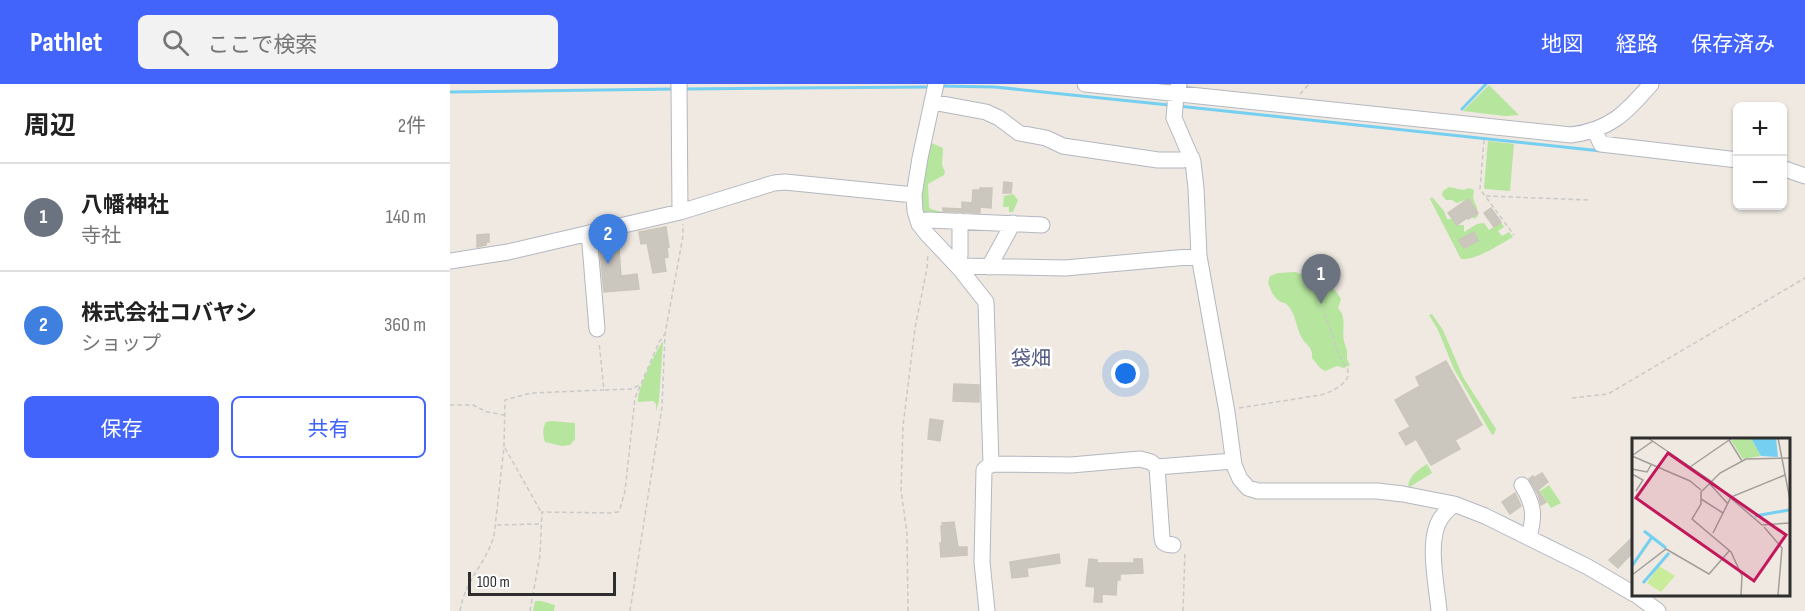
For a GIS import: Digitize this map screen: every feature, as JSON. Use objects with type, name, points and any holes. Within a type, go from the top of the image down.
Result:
[{"type":"street","points":[[1085,84],[1177,97],[1570,135],[1595,131],[1608,125],[1622,115],[1651,84]]},
{"type":"street","points":[[679,87],[681,212]]},
{"type":"street","points":[[991,464],[986,302],[958,266],[923,228],[915,211],[914,195],[923,137],[935,92],[999,118],[1019,133],[1046,138],[1063,146],[1158,160],[1192,158]]},
{"type":"street","points":[[1177,97],[1174,118],[1192,158],[1196,188],[1199,256],[1233,461],[1240,479],[1248,488],[1257,491],[1377,491],[1454,504],[1529,537],[1632,592]]},
{"type":"street","points":[[1595,131],[1601,144],[1733,160]]},
{"type":"street","points":[[1787,170],[1805,176]]},
{"type":"street","points":[[450,261],[508,252],[681,212],[764,185],[785,182],[914,195]]},
{"type":"street","points":[[923,228],[929,220],[1042,225]]},
{"type":"street","points":[[958,266],[960,221]]},
{"type":"street","points":[[989,267],[1013,223]]},
{"type":"street","points":[[589,233],[597,329]]},
{"type":"street","points":[[958,266],[1065,268],[1199,256]]},
{"type":"street","points":[[987,611],[982,562],[983,491],[984,470],[991,464],[1071,465],[1140,459],[1151,462],[1157,467],[1233,461]]},
{"type":"street","points":[[1157,467],[1162,538],[1166,544],[1173,545]]},
{"type":"street","points":[[1522,485],[1533,510],[1529,537]]},
{"type":"street","points":[[1439,611],[1434,553],[1435,535],[1441,517],[1454,504]]},
{"type":"street","points":[[1638,596],[1658,611]]},
{"type":"path","points":[[1484,140],[1480,189],[1514,235]]},
{"type":"path","points":[[1485,196],[1589,200]]},
{"type":"path","points":[[630,611],[662,407],[665,334],[683,236],[681,212]]},
{"type":"path","points":[[908,611],[907,533],[901,490],[903,426],[915,328],[927,268],[923,228]]},
{"type":"path","points":[[1572,398],[1608,394],[1805,278]]},
{"type":"path","points":[[1226,410],[1320,395],[1332,391],[1348,375],[1323,308]]},
{"type":"path","points":[[597,329],[604,390]]},
{"type":"path","points":[[542,512],[618,512],[625,491],[635,398],[659,342],[665,334]]},
{"type":"path","points":[[460,611],[464,590],[490,547],[496,525],[504,447],[505,400],[531,393],[632,389],[641,384]]},
{"type":"path","points":[[450,405],[473,405],[487,412],[505,415]]},
{"type":"path","points":[[504,447],[542,512],[540,555],[530,611]]},
{"type":"path","points":[[496,525],[541,524]]},
{"type":"path","points":[[1173,545],[1183,546],[1185,549],[1183,611]]},
{"type":"green space","points":[[1489,85],[1519,115],[1505,116],[1463,111]]},
{"type":"green space","points":[[1488,141],[1514,144],[1510,191],[1485,189],[1484,187]]},
{"type":"green space","points":[[929,142],[943,148],[944,175],[928,184],[929,207],[942,212],[942,217],[923,216],[919,196]]},
{"type":"green space","points":[[1449,187],[1474,190],[1473,198],[1478,216],[1474,219],[1472,217],[1474,216],[1470,207],[1473,205],[1468,199],[1457,203],[1446,200],[1442,195],[1443,191]]},
{"type":"green space","points":[[1013,194],[1018,200],[1013,212],[1009,212],[1009,207],[1003,207],[1004,196]]},
{"type":"green space","points":[[1432,197],[1444,211],[1447,219],[1452,219],[1457,225],[1464,225],[1464,232],[1477,224],[1484,223],[1489,230],[1501,222],[1504,227],[1498,231],[1502,236],[1509,232],[1513,237],[1481,255],[1461,259],[1430,199]]},
{"type":"green space","points":[[1296,272],[1322,279],[1341,299],[1338,308],[1343,317],[1343,337],[1350,365],[1344,368],[1337,366],[1325,371],[1320,368],[1312,358],[1310,349],[1300,334],[1291,310],[1273,294],[1268,282],[1270,276]]},
{"type":"green space","points":[[1432,314],[1443,330],[1463,377],[1496,429],[1494,434],[1492,435],[1454,369],[1438,330],[1429,315]]},
{"type":"green space","points":[[663,341],[659,401],[656,411],[656,404],[653,401],[638,402],[638,397],[647,371]]},
{"type":"green space","points":[[546,422],[575,423],[575,439],[570,445],[562,446],[545,442],[544,427]]},
{"type":"green space","points":[[1427,464],[1432,473],[1408,488],[1414,474]]},
{"type":"green space","points":[[1549,485],[1561,503],[1551,508],[1540,491]]},
{"type":"green space","points":[[535,601],[555,605],[554,611],[533,611]]},
{"type":"building","points":[[1004,182],[1012,183],[1011,193],[1003,193]]},
{"type":"building","points":[[980,188],[992,188],[991,208],[980,207],[980,213],[943,211],[943,208],[962,209],[962,202],[972,203],[973,190],[980,190]]},
{"type":"building","points":[[1468,199],[1478,213],[1457,225],[1448,213]]},
{"type":"building","points":[[1491,208],[1501,222],[1494,227],[1484,213]]},
{"type":"building","points":[[666,227],[669,247],[667,248],[668,257],[664,258],[666,271],[653,273],[647,243],[641,244],[639,232]]},
{"type":"building","points":[[1474,232],[1478,241],[1464,248],[1459,240]]},
{"type":"building","points":[[489,234],[489,242],[477,247],[477,235]]},
{"type":"building","points":[[618,236],[621,276],[637,274],[639,289],[604,292],[599,241]]},
{"type":"building","points":[[1446,361],[1482,425],[1455,440],[1460,449],[1431,465],[1416,439],[1406,445],[1399,433],[1410,427],[1395,400],[1420,386],[1416,377]]},
{"type":"building","points":[[954,384],[979,385],[979,402],[953,401]]},
{"type":"building","points":[[930,419],[943,421],[940,441],[928,439]]},
{"type":"building","points":[[1542,473],[1548,482],[1538,490],[1546,502],[1541,505],[1538,494],[1529,479]]},
{"type":"building","points":[[1515,493],[1521,506],[1510,514],[1502,502]]},
{"type":"building","points":[[954,522],[958,547],[967,547],[967,555],[941,557],[942,523]]},
{"type":"building","points":[[1632,538],[1632,553],[1618,568],[1609,560]]},
{"type":"building","points":[[1059,554],[1060,563],[1027,568],[1028,576],[1012,578],[1010,562]]},
{"type":"building","points":[[1089,559],[1097,560],[1097,563],[1134,563],[1134,559],[1142,559],[1143,573],[1120,574],[1120,580],[1117,580],[1116,595],[1102,594],[1102,602],[1094,602],[1095,587],[1086,586]]},
{"type":"waterway","points":[[1462,109],[1486,84]]},
{"type":"waterway","points":[[939,86],[995,87],[1169,105]]},
{"type":"waterway","points":[[684,89],[930,87]]},
{"type":"waterway","points":[[450,92],[675,89]]},
{"type":"waterway","points":[[1178,106],[1601,151]]},
{"type":"place","name":"株式会社コバヤシ","points":[[608,264]]},
{"type":"place","name":"八幡神社","points":[[1321,304]]},
{"type":"district","name":"袋畑","points":[[1031,358]]}]
